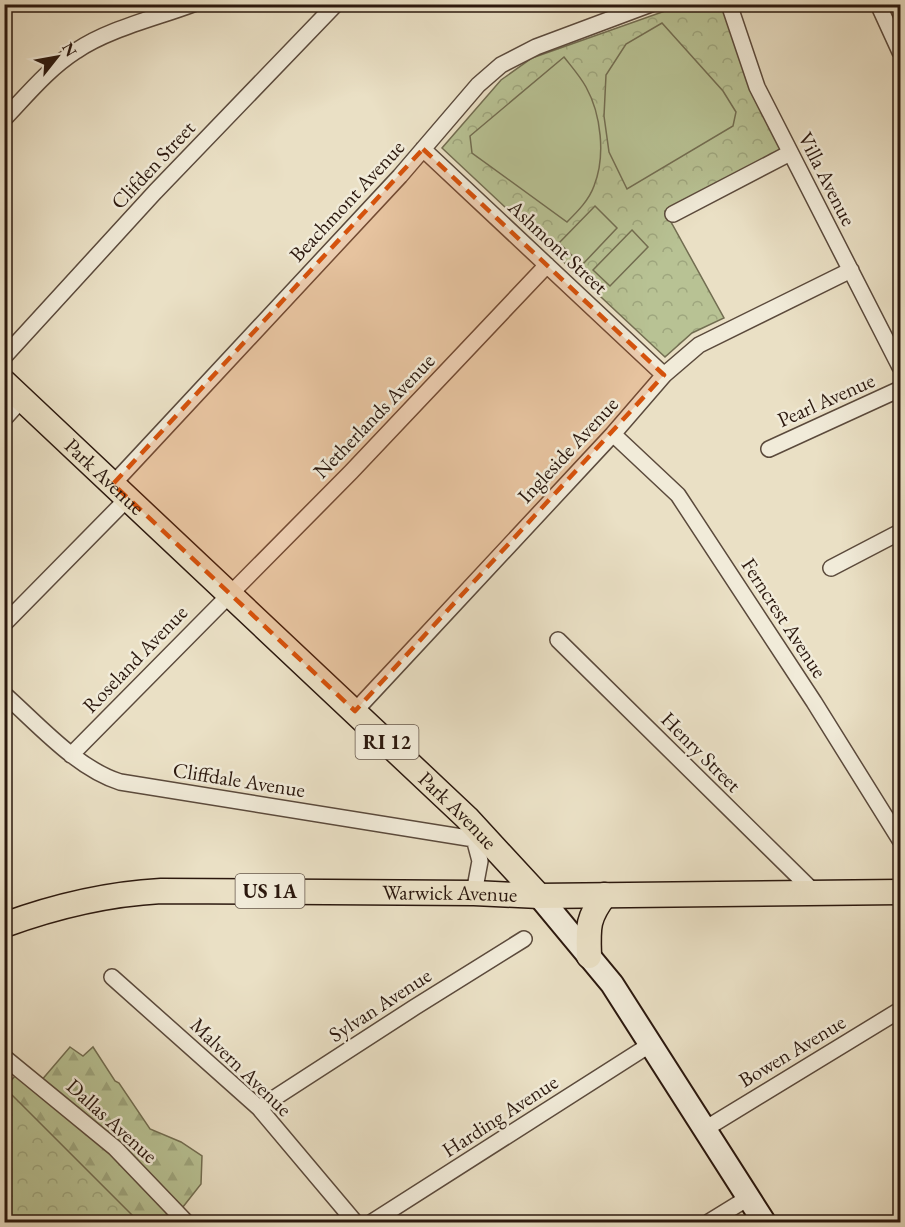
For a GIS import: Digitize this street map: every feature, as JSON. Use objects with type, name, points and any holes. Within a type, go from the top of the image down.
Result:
[{"type":"main road","name":"Park Avenue","points":[[4,382],[355,711],[539,896],[612,984],[764,1222]]},
{"type":"main road","name":"Warwick Avenue","points":[[4,925],[78,902],[110,895],[148,891],[474,893],[539,896],[900,892]]},
{"type":"main road","points":[[590,956],[588,926],[593,910],[605,895]]},
{"type":"street","points":[[4,119],[54,67],[78,50],[106,36],[193,4]]},
{"type":"street","name":"Clifden Street","points":[[4,357],[155,192],[336,4]]},
{"type":"street","name":"Beachmont Avenue","points":[[4,624],[478,85],[501,65],[536,47],[651,4]]},
{"type":"street","name":"Villa Avenue","points":[[729,4],[757,87],[900,367]]},
{"type":"street","points":[[878,4],[900,52]]},
{"type":"street","name":"Ashmont Street","points":[[423,149],[664,375]]},
{"type":"street","points":[[673,214],[790,153]]},
{"type":"street","name":"Netherlands Avenue","points":[[229,593],[351,472],[547,265]]},
{"type":"street","name":"Ingleside Avenue","points":[[355,711],[613,435],[664,375],[699,345],[851,270]]},
{"type":"street","name":"Pearl Avenue","points":[[769,449],[900,389]]},
{"type":"street","points":[[4,418],[22,399]]},
{"type":"street","name":"Ferncrest Avenue","points":[[613,435],[678,495],[814,702],[900,840]]},
{"type":"street","points":[[831,568],[900,532]]},
{"type":"street","name":"Roseland Avenue","points":[[71,755],[229,593]]},
{"type":"street","name":"Henry Street","points":[[558,640],[815,893]]},
{"type":"street","name":"Cliffdale Avenue","points":[[4,694],[71,755],[120,782],[471,829]]},
{"type":"street","points":[[471,829],[480,861],[474,893]]},
{"type":"street","name":"Sylvan Avenue","points":[[259,1108],[524,939]]},
{"type":"street","name":"Malvern Avenue","points":[[112,977],[259,1108],[355,1222]]},
{"type":"street","name":"Bowen Avenue","points":[[705,1129],[900,1010]]},
{"type":"street","name":"Harding Avenue","points":[[372,1222],[651,1044]]},
{"type":"street","name":"Dallas Avenue","points":[[4,1057],[115,1148],[186,1222]]},
{"type":"street","points":[[709,1222],[748,1197]]},
{"type":"highlighted area","points":[[423,149],[664,375],[355,711],[113,484]]},
{"type":"green space","points":[[723,4],[783,150],[665,211],[724,318],[692,333],[665,357],[442,148],[501,80],[532,58],[682,5]]},
{"type":"green space","points":[[662,23],[723,91],[736,112],[733,126],[627,189],[609,152],[604,116],[606,75],[626,44]]},
{"type":"green space","points":[[564,57],[581,79],[591,98],[598,122],[601,149],[598,174],[592,191],[567,222],[472,153],[470,136]]},
{"type":"green space","points":[[595,206],[617,228],[582,265],[559,243]]},
{"type":"green space","points":[[632,230],[648,247],[610,286],[593,270]]},
{"type":"green space","points":[[70,1047],[83,1056],[93,1047],[150,1129],[181,1142],[202,1156],[201,1184],[179,1212],[189,1222],[5,1222],[5,1088],[19,1071],[40,1082]]},
{"type":"green space","points":[[12,1095],[139,1222],[5,1222],[5,1101]]}]
